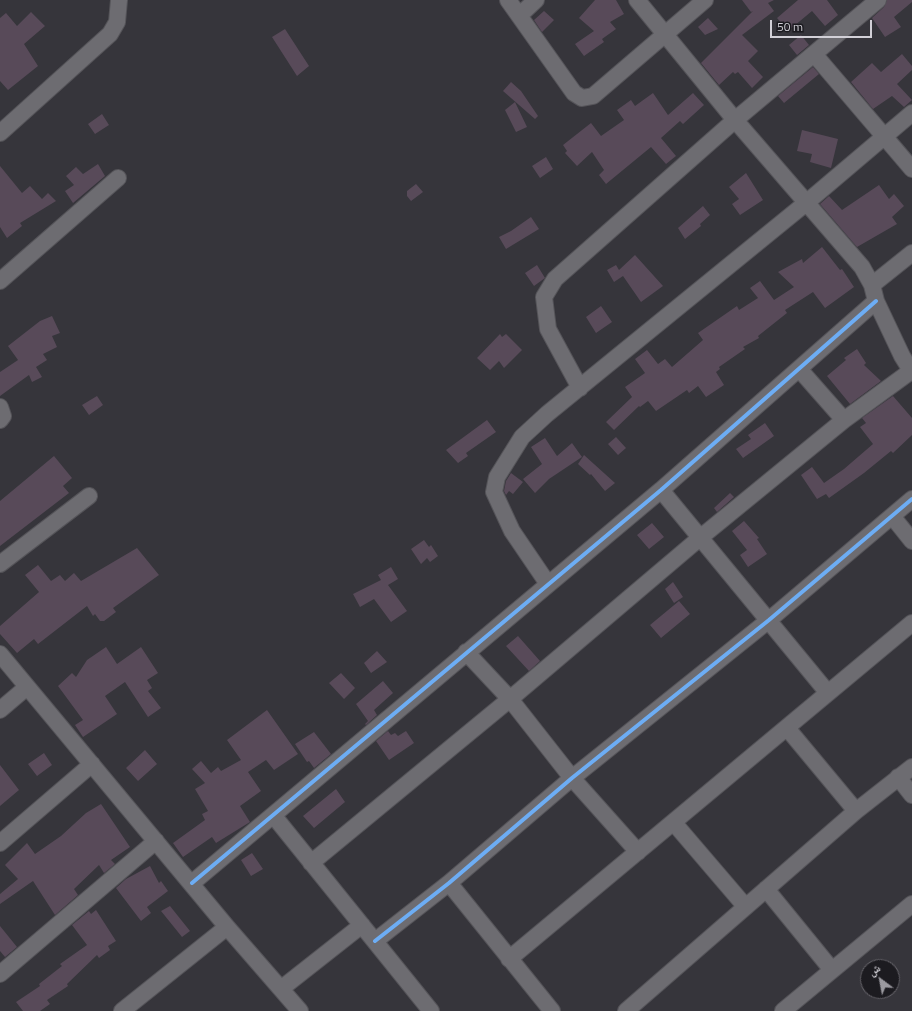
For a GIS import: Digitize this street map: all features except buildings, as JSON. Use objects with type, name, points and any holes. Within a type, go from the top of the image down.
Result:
[{"type":"street","points":[[0,133],[110,34],[117,22],[119,0]]},
{"type":"street","points":[[508,0],[574,93],[582,98],[592,96],[705,0]]},
{"type":"street","points":[[520,15],[536,0]]},
{"type":"street","points":[[311,862],[510,699],[701,537],[844,420],[912,371],[902,356],[876,301],[872,285],[862,267],[735,120],[637,0]]},
{"type":"street","points":[[580,388],[548,329],[544,297],[555,279],[735,120],[878,0]]},
{"type":"street","points":[[814,54],[912,169]]},
{"type":"street","points":[[548,584],[512,531],[494,492],[497,477],[522,437],[806,203],[912,113]]},
{"type":"street","points":[[0,281],[118,178]]},
{"type":"street","points":[[872,285],[912,254]]},
{"type":"street","points":[[192,883],[661,490],[800,370],[876,301]]},
{"type":"street","points":[[800,370],[844,420]]},
{"type":"street","points":[[0,407],[3,416],[0,420]]},
{"type":"street","points":[[661,490],[828,693]]},
{"type":"street","points":[[0,564],[89,496]]},
{"type":"street","points":[[375,941],[449,883],[572,778],[769,620],[912,499]]},
{"type":"street","points":[[892,516],[912,541]]},
{"type":"street","points":[[510,959],[912,623]]},
{"type":"street","points":[[466,652],[510,699],[572,778],[638,852]]},
{"type":"street","points":[[0,654],[192,883],[227,927],[282,988],[294,1009]]},
{"type":"street","points":[[0,710],[27,687]]},
{"type":"street","points":[[787,728],[856,811]]},
{"type":"street","points":[[0,843],[92,764]]},
{"type":"street","points":[[626,1011],[856,811],[912,767]]},
{"type":"street","points":[[898,777],[912,795]]},
{"type":"street","points":[[273,815],[362,924],[430,1011]]},
{"type":"street","points":[[674,823],[745,906]]},
{"type":"street","points":[[0,974],[156,841]]},
{"type":"street","points":[[449,883],[552,1011]]},
{"type":"street","points":[[766,889],[832,970]]},
{"type":"street","points":[[783,1011],[912,904]]},
{"type":"street","points":[[282,988],[362,924]]},
{"type":"street","points":[[122,1011],[227,927]]},
{"type":"cycle path","points":[[192,883],[661,490],[876,301]]},
{"type":"cycle path","points":[[375,941],[449,883],[572,778],[769,620],[912,499]]}]
